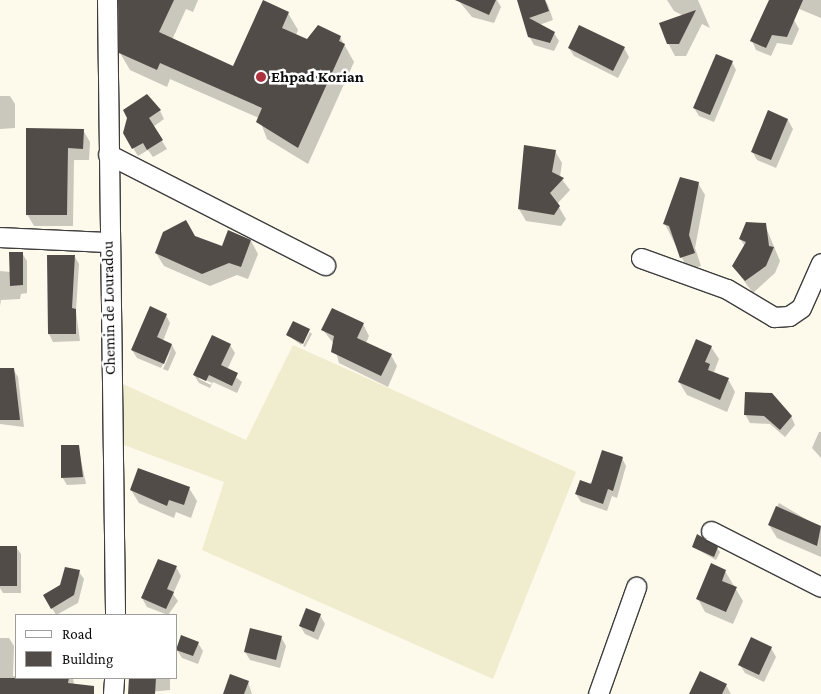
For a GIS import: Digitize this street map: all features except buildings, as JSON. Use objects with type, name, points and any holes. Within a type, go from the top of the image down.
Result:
[{"type":"street","name":"Chemin de Louradou","points":[[107,0],[108,242],[115,614]]},
{"type":"street","points":[[108,154],[326,265]]},
{"type":"street","points":[[0,237],[108,242]]},
{"type":"street","points":[[642,258],[727,289],[774,317],[789,316],[802,308],[821,263]]},
{"type":"street","points":[[711,531],[821,587]]},
{"type":"street","points":[[598,694],[636,587]]},
{"type":"street","points":[[113,694],[114,679]]},
{"type":"shaded area","points":[[293,345],[576,472],[493,679],[202,550],[224,482],[124,445],[123,384],[246,440]]},
{"type":"place","name":"Ehpad Korian","points":[[261,77]]}]
